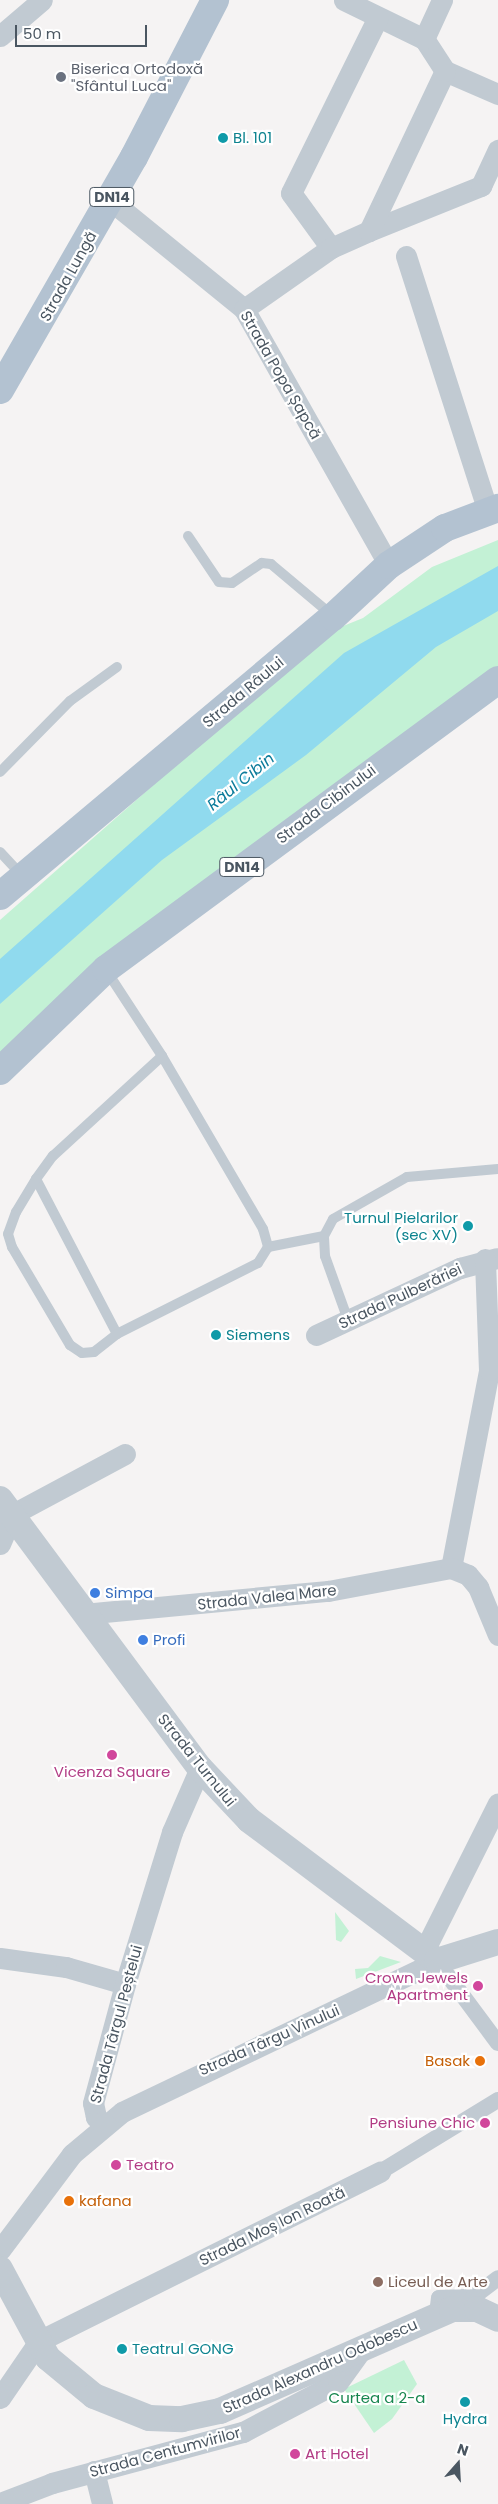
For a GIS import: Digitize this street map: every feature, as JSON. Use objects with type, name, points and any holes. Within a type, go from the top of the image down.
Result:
[{"type":"main road","name":"Strada Lungă","points":[[0,390],[110,200],[215,0]]},
{"type":"main road","name":"Strada Râului","points":[[0,896],[333,617],[389,564],[445,528],[493,510]]},
{"type":"main road","name":"Strada Cibinului","points":[[0,1071],[106,970],[498,680]]},
{"type":"street","points":[[0,36],[42,0]]},
{"type":"street","points":[[344,0],[424,39],[446,72],[498,94]]},
{"type":"street","points":[[424,39],[442,0]]},
{"type":"street","points":[[331,248],[292,193],[378,17]]},
{"type":"street","points":[[370,231],[446,72]]},
{"type":"street","points":[[244,309],[331,248],[490,182],[498,150]]},
{"type":"street","name":"Strada Popa Șapcă","points":[[110,200],[244,309],[389,564]]},
{"type":"street","points":[[406,256],[493,510]]},
{"type":"street","points":[[491,1258],[489,1370],[451,1568],[473,1580],[493,1608],[498,1635]]},
{"type":"street","name":"Strada Pulberăriei","points":[[316,1335],[491,1258]]},
{"type":"street","points":[[0,1544],[6,1507],[124,1454]]},
{"type":"street","name":"Strada Turnului","points":[[6,1507],[83,1614],[200,1768],[230,1803],[272,1840],[430,1956],[498,2043]]},
{"type":"street","name":"Strada Valea Mare","points":[[83,1614],[300,1595],[451,1568]]},
{"type":"street","name":"Strada Târgul Peștelui","points":[[0,2250],[72,2154],[103,2124],[96,2117],[94,2103],[125,1984],[172,1832],[200,1768]]},
{"type":"street","points":[[430,1956],[498,1803]]},
{"type":"street","points":[[430,1956],[498,1942]]},
{"type":"street","name":"Strada Târgu Vinului","points":[[103,2124],[176,2082],[430,1956]]},
{"type":"street","points":[[0,1958],[66,1967],[125,1984]]},
{"type":"street","name":"Strada Moș Ion Roată","points":[[39,2341],[380,2172],[498,2100]]},
{"type":"street","name":"Strada Alexandru Odobescu","points":[[0,2270],[48,2358],[94,2396],[130,2414],[167,2419],[220,2411],[437,2314],[465,2308],[498,2319]]},
{"type":"street","points":[[437,2314],[438,2298],[473,2297],[498,2278]]},
{"type":"street","points":[[0,2398],[39,2341]]},
{"type":"street","name":"Strada Centumvirilor","points":[[0,2503],[94,2471],[216,2441],[270,2420],[338,2382],[364,2346]]},
{"type":"street","points":[[94,2471],[102,2504]]},
{"type":"lane","points":[[188,536],[219,582],[232,582],[262,563],[271,564],[333,617]]},
{"type":"lane","points":[[0,772],[70,701],[118,668]]},
{"type":"lane","points":[[0,852],[23,876]]},
{"type":"lane","points":[[106,970],[162,1056],[263,1229],[268,1247]]},
{"type":"lane","points":[[162,1056],[53,1156],[36,1179],[16,1212],[8,1234],[12,1247],[70,1345],[82,1353],[94,1352],[117,1334],[258,1263],[268,1247],[324,1236]]},
{"type":"lane","points":[[348,1320],[325,1256],[324,1236],[333,1218],[407,1177],[498,1170]]},
{"type":"lane","points":[[36,1179],[117,1334]]},
{"type":"green space","points":[[498,540],[498,680],[0,1058],[0,920],[326,633],[363,618],[432,567]]},
{"type":"green space","points":[[335,1912],[349,1931],[341,1942],[336,1940]]},
{"type":"green space","points":[[380,1956],[401,1962],[356,1979],[355,1969],[368,1968]]},
{"type":"green space","name":"Curtea a 2-a","points":[[404,2360],[417,2384],[392,2419],[374,2433],[344,2389]]},
{"type":"water","name":"Râul Cibin","points":[[498,566],[498,611],[436,647],[306,755],[162,860],[0,1004],[0,959],[344,653]]},
{"type":"place","name":"Biserica Ortodoxă \"Sfântul Luca\"","points":[[61,77]]},
{"type":"place","name":"Bl. 101","points":[[223,138]]},
{"type":"place","name":"Turnul Pielarilor (sec XV)","points":[[468,1226]]},
{"type":"place","name":"Siemens","points":[[216,1335]]},
{"type":"place","name":"Simpa","points":[[95,1593]]},
{"type":"place","name":"Profi","points":[[143,1640]]},
{"type":"place","name":"Vicenza Square","points":[[112,1755]]},
{"type":"place","name":"Crown Jewels Apartment","points":[[478,1986]]},
{"type":"place","name":"Basak","points":[[480,2061]]},
{"type":"place","name":"Pensiune Chic","points":[[485,2123]]},
{"type":"place","name":"Teatro","points":[[116,2165]]},
{"type":"place","name":"kafana","points":[[69,2201]]},
{"type":"place","name":"Liceul de Arte","points":[[378,2282]]},
{"type":"place","name":"Teatrul GONG","points":[[122,2349]]},
{"type":"place","name":"Hydra","points":[[465,2402]]},
{"type":"place","name":"Art Hotel","points":[[295,2454]]}]
